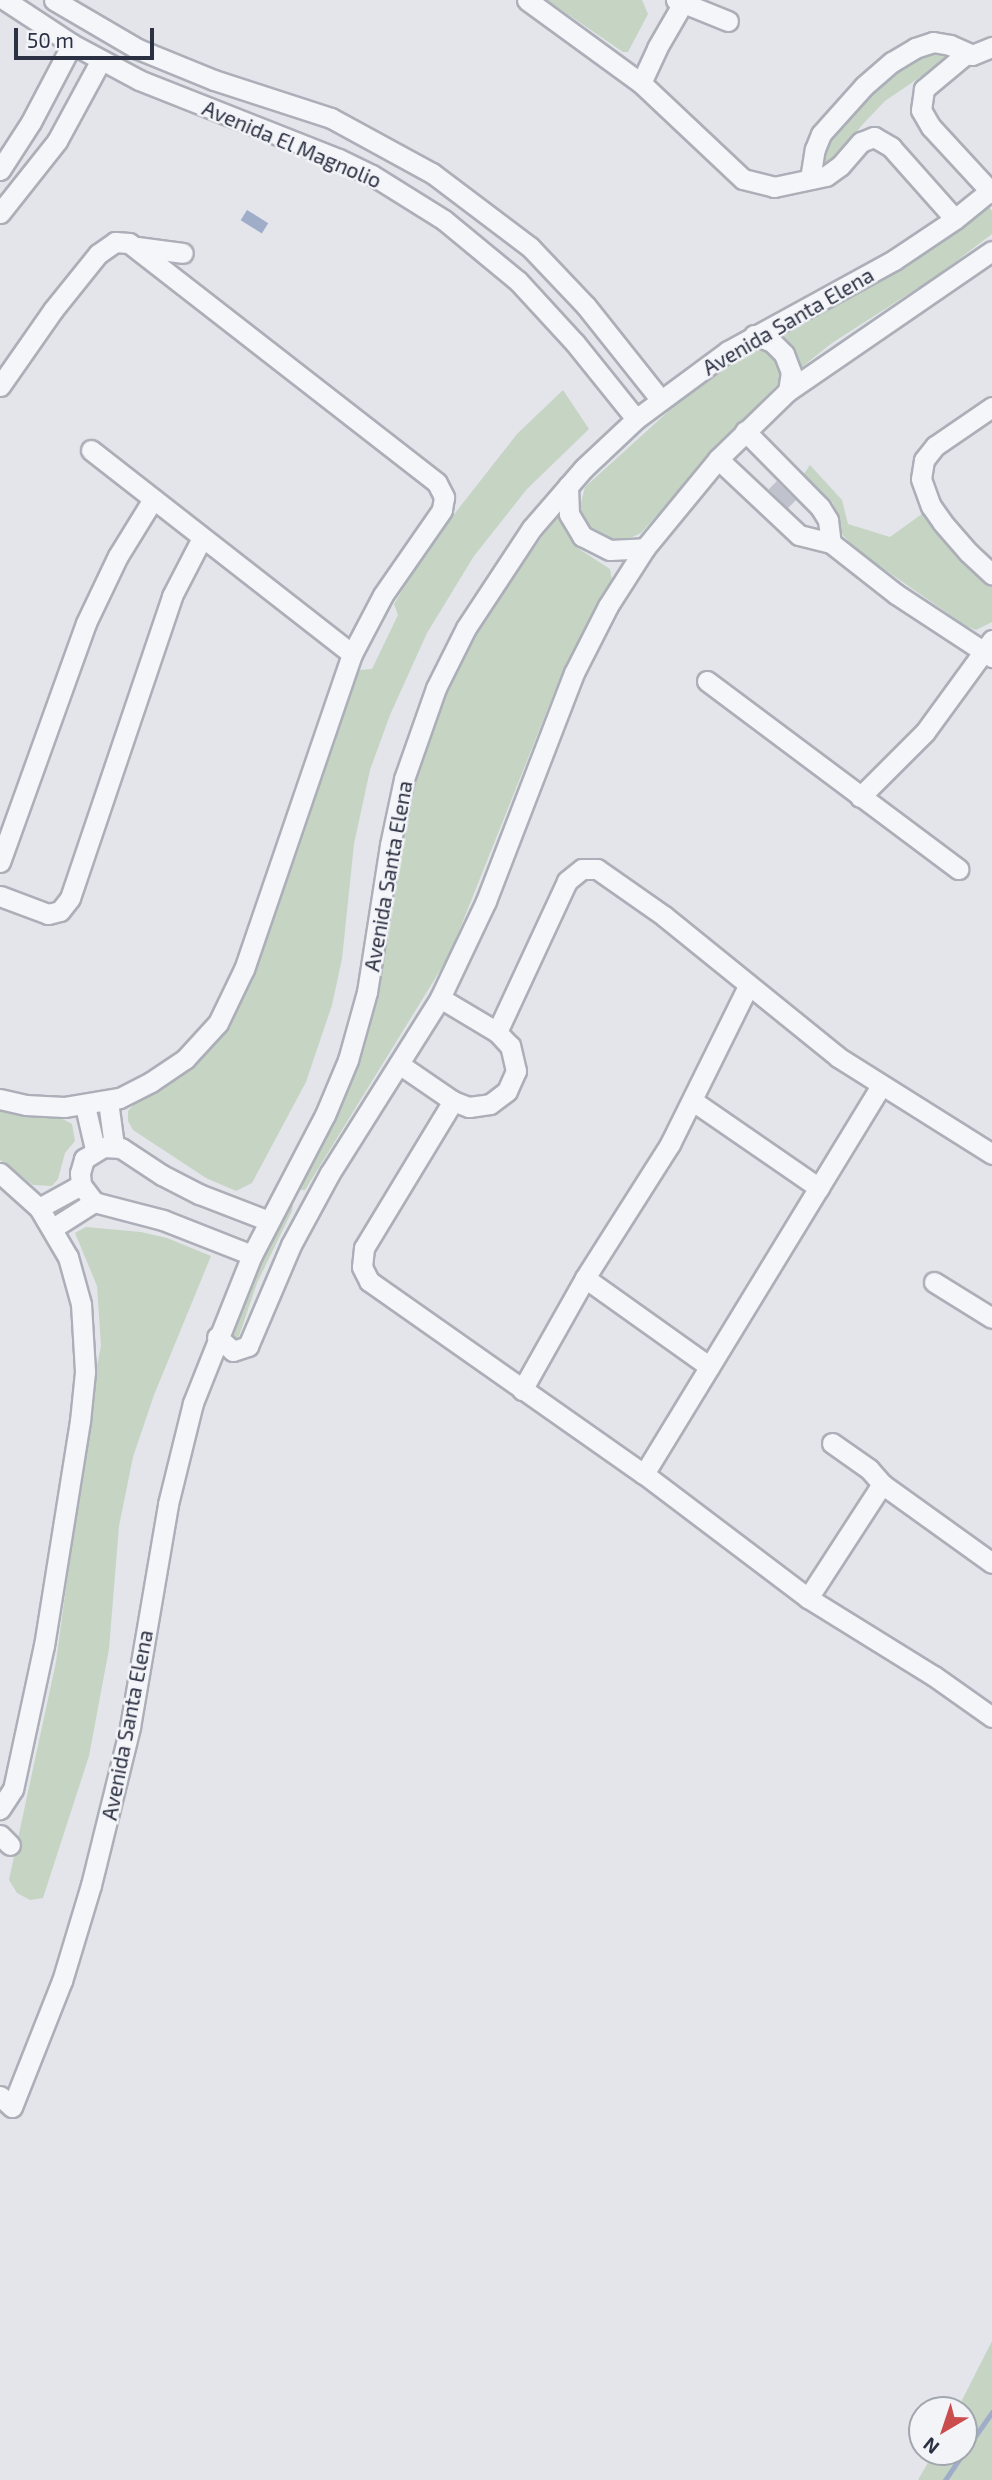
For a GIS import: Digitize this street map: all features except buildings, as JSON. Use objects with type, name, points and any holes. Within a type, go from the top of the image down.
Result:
[{"type":"street","name":"Avenida El Magnolio","points":[[5,0],[101,60],[181,98],[297,142],[372,175],[470,239],[518,281],[547,311],[636,419]]},
{"type":"street","name":"Avenida El Magnolio","points":[[54,0],[99,28],[176,65],[311,110],[357,129],[401,153],[497,219],[563,280],[660,399]]},
{"type":"street","points":[[527,0],[641,83],[743,179],[774,187],[810,179],[835,171],[865,139],[879,138],[956,219]]},
{"type":"street","points":[[641,83],[680,2],[729,21]]},
{"type":"street","points":[[810,179],[815,149],[821,134],[846,103],[882,70],[915,48],[933,42],[950,45],[966,54],[979,55],[992,47]]},
{"type":"street","points":[[0,170],[31,122],[72,44]]},
{"type":"street","points":[[966,54],[928,83],[921,96],[921,110],[931,127],[992,191]]},
{"type":"street","points":[[0,213],[62,134],[101,60]]},
{"type":"street","points":[[269,132],[280,119],[280,100]]},
{"type":"street","points":[[297,142],[297,124],[311,110]]},
{"type":"street","name":"Avenida Santa Elena","points":[[6,2101],[62,1981],[104,1839],[130,1727],[179,1452],[217,1337],[252,1255],[325,1115],[348,1060],[367,992],[399,801],[414,748],[436,688],[482,598],[532,528],[568,486],[660,399],[754,335],[872,273],[956,219],[992,191]]},
{"type":"street","points":[[0,386],[52,310],[103,248],[122,242],[136,247],[183,253]]},
{"type":"street","points":[[0,1099],[45,1107],[85,1106],[108,1101],[151,1082],[185,1059],[209,1035],[226,1010],[258,930],[352,654],[383,595],[442,510],[444,498],[441,487],[136,247]]},
{"type":"street","points":[[217,1337],[233,1350],[248,1346],[291,1245],[351,1138],[440,998],[486,901],[574,673],[608,606],[645,548],[718,459],[788,391],[992,251]]},
{"type":"street","points":[[754,335],[772,342],[784,354],[790,372],[788,391]]},
{"type":"street","points":[[992,407],[935,446],[925,460],[921,480],[931,506],[942,522],[992,574]]},
{"type":"street","points":[[745,430],[820,507],[828,520],[831,542]]},
{"type":"street","points":[[91,450],[352,654]]},
{"type":"street","points":[[718,459],[799,535],[831,542],[896,594],[989,650],[925,732],[860,797]]},
{"type":"street","points":[[568,486],[572,521],[591,543],[610,550],[645,548]]},
{"type":"street","points":[[0,862],[31,783],[57,699],[86,623],[118,556],[153,499]]},
{"type":"street","points":[[0,896],[41,913],[54,913],[66,905],[172,596],[202,538]]},
{"type":"street","points":[[707,681],[958,869]]},
{"type":"street","points":[[497,1032],[567,881],[582,869],[597,869],[838,1057],[992,1154]]},
{"type":"street","points":[[522,1390],[585,1278],[645,1186],[694,1101],[748,986]]},
{"type":"street","points":[[399,1064],[453,1101],[480,1107],[500,1099],[513,1082],[516,1063],[510,1046],[497,1032],[440,998]]},
{"type":"street","points":[[644,1474],[881,1086]]},
{"type":"street","points":[[108,1101],[105,1148],[81,1167],[81,1185],[94,1202],[163,1220],[252,1255]]},
{"type":"street","points":[[453,1101],[364,1248],[362,1267],[375,1286],[644,1474],[808,1598],[934,1676],[992,1717]]},
{"type":"street","points":[[694,1101],[819,1188]]},
{"type":"street","points":[[85,1106],[105,1148],[199,1194],[269,1221]]},
{"type":"street","points":[[0,1173],[39,1208],[68,1257],[81,1304],[85,1349],[83,1395],[39,1672],[13,1789],[0,1809]]},
{"type":"street","points":[[39,1208],[81,1185]]},
{"type":"street","points":[[53,1228],[94,1202]]},
{"type":"street","points":[[585,1278],[710,1367]]},
{"type":"street","points":[[934,1282],[989,1308]]},
{"type":"street","points":[[832,1443],[869,1469],[882,1484],[992,1563]]},
{"type":"street","points":[[808,1598],[882,1484]]},
{"type":"green space","points":[[547,0],[642,0],[648,14],[628,52],[623,52]]},
{"type":"green space","points":[[944,51],[951,56],[885,101],[834,161],[824,166],[821,164],[825,143],[862,100],[902,64],[931,52]]},
{"type":"green space","points":[[987,204],[992,211],[992,234],[938,275],[832,343],[793,374],[778,332],[809,320],[882,280],[951,234]]},
{"type":"green space","points":[[762,350],[779,361],[782,378],[641,533],[626,540],[610,541],[587,527],[579,511],[585,487],[682,399],[752,351]]},
{"type":"green space","points":[[563,390],[589,429],[527,489],[474,556],[427,633],[390,715],[370,770],[354,844],[342,959],[332,1005],[306,1082],[252,1183],[236,1191],[206,1178],[133,1130],[128,1121],[128,1111],[135,1103],[165,1086],[196,1062],[225,1027],[237,1007],[359,670],[372,669],[398,615],[394,604],[430,545],[517,434]]},
{"type":"green space","points":[[810,465],[842,500],[848,524],[890,537],[926,511],[992,582],[992,622],[976,630],[966,626],[858,551],[841,533],[833,503],[803,475]]},
{"type":"green space","points":[[556,517],[560,517],[576,547],[610,569],[612,580],[574,649],[554,693],[449,956],[305,1190],[301,1190],[299,1186],[353,1076],[370,1019],[388,940],[405,825],[421,763],[439,710],[486,616]]},
{"type":"green space","points":[[0,1107],[59,1117],[72,1124],[75,1141],[65,1153],[58,1179],[52,1186],[33,1185],[0,1160]]},
{"type":"green space","points":[[288,1203],[293,1205],[292,1211],[257,1283],[239,1336],[233,1343],[230,1337],[248,1287]]},
{"type":"green space","points":[[86,1227],[141,1232],[167,1238],[211,1256],[154,1395],[133,1457],[119,1526],[109,1649],[89,1756],[43,1898],[30,1900],[17,1893],[9,1880],[56,1662],[93,1385],[101,1346],[97,1286],[75,1233]]},
{"type":"green space","points":[[992,2341],[992,2480],[918,2480],[926,2466],[978,2466],[978,2396],[964,2396]]},
{"type":"water","points":[[247,210],[268,223],[262,233],[241,220]]},
{"type":"waterway","points":[[978,2432],[992,2412]]},
{"type":"waterway","points":[[945,2480],[954,2466]]}]
